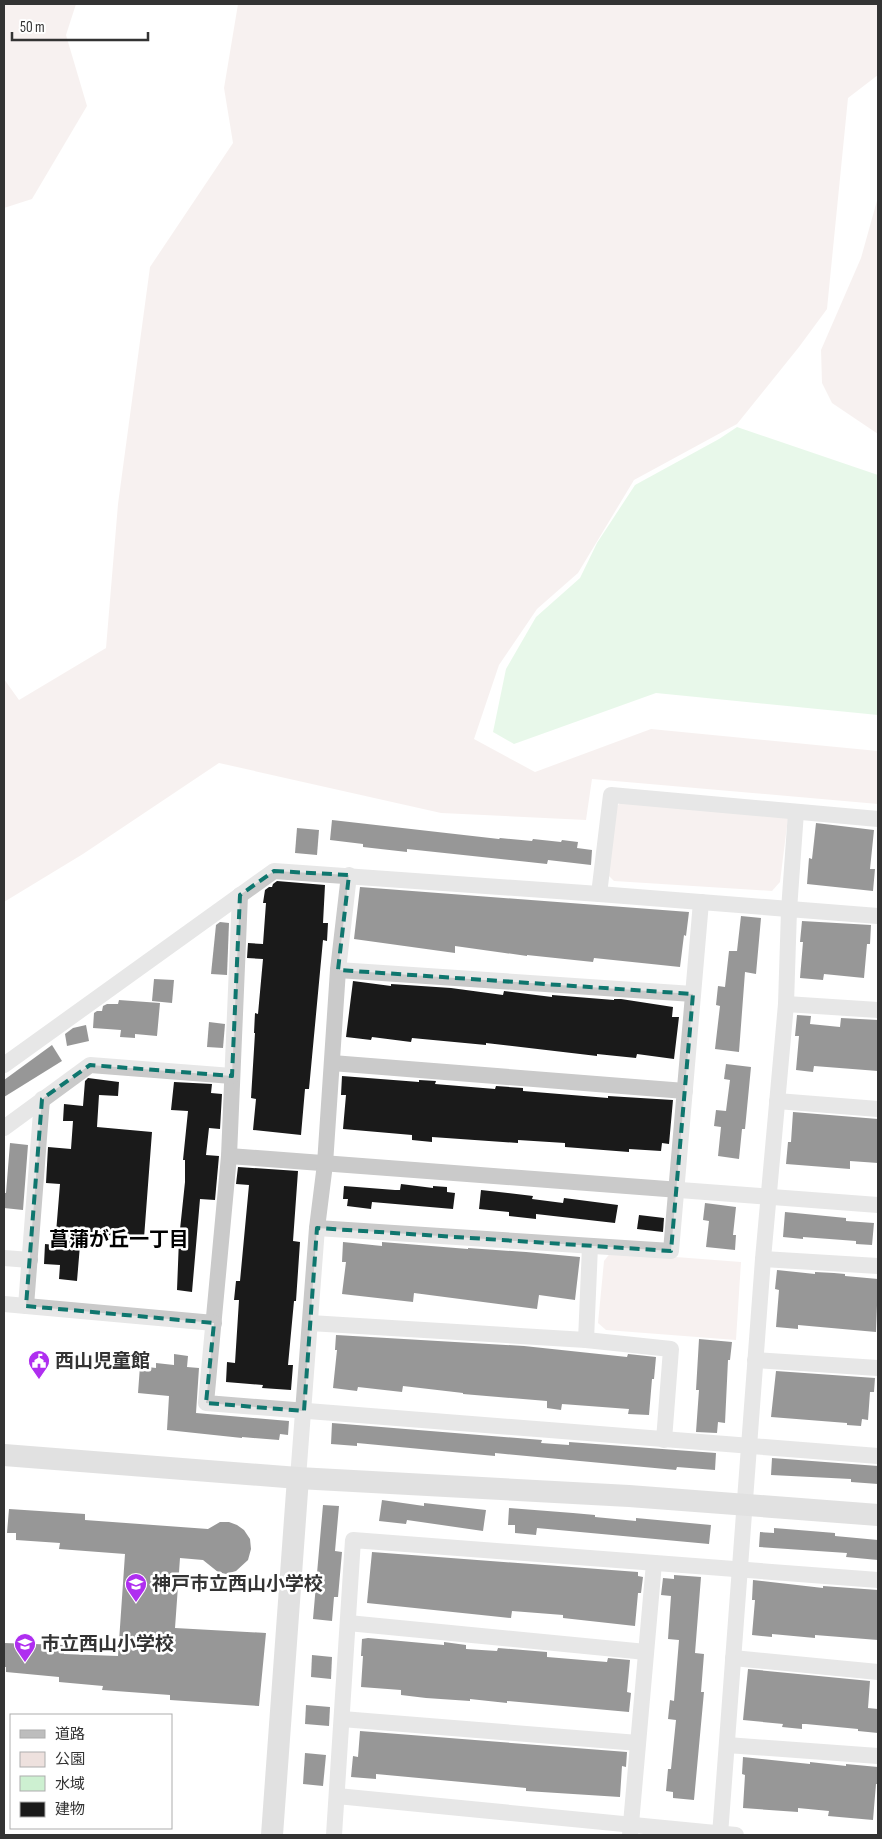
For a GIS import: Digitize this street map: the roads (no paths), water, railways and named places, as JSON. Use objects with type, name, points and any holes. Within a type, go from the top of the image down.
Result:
[{"type":"street","points":[[599,894],[611,795],[878,819]]},
{"type":"street","points":[[337,1796],[630,1830],[726,1835],[727,1745],[743,1505],[762,1259],[786,1004],[789,910],[796,812]]},
{"type":"street","points":[[4,1066],[274,871],[349,875],[878,916]]},
{"type":"street","points":[[272,1835],[317,1228],[325,1164],[338,970],[349,875]]},
{"type":"street","points":[[240,894],[229,1156],[206,1403],[878,1456]]},
{"type":"street","points":[[317,1228],[671,1251],[701,902]]},
{"type":"street","points":[[338,970],[693,994]]},
{"type":"street","points":[[786,1004],[878,1010]]},
{"type":"street","points":[[332,1063],[685,1091]]},
{"type":"street","points":[[4,1128],[90,1065],[232,1076]]},
{"type":"street","points":[[26,1306],[42,1099]]},
{"type":"street","points":[[777,1101],[878,1108]]},
{"type":"street","points":[[229,1156],[878,1205]]},
{"type":"street","points":[[586,1340],[590,1246]]},
{"type":"street","points":[[4,1258],[30,1260]]},
{"type":"street","points":[[762,1259],[878,1266]]},
{"type":"street","points":[[4,1304],[214,1323]]},
{"type":"street","points":[[310,1323],[586,1340],[671,1349],[664,1440]]},
{"type":"street","points":[[755,1360],[878,1368]]},
{"type":"street","points":[[4,1455],[298,1478],[619,1496],[878,1516]]},
{"type":"street","points":[[334,1835],[353,1540],[878,1580]]},
{"type":"street","points":[[630,1830],[654,1563]]},
{"type":"street","points":[[348,1623],[646,1652]]},
{"type":"street","points":[[733,1658],[878,1672]]},
{"type":"street","points":[[342,1719],[638,1743]]},
{"type":"street","points":[[727,1745],[878,1756]]},
{"type":"water","points":[[737,427],[878,475],[878,715],[656,693],[514,744],[493,732],[506,669],[536,617],[580,578],[597,543],[635,485],[719,439]]},
{"type":"place","name":"西山児童館","points":[[39,1380]]},
{"type":"place","name":"神戸市立西山小学校","points":[[136,1603]]},
{"type":"place","name":"市立西山小学校","points":[[25,1663]]},
{"type":"district","name":"菖蒲が丘一丁目","points":[[119,1240]]}]
